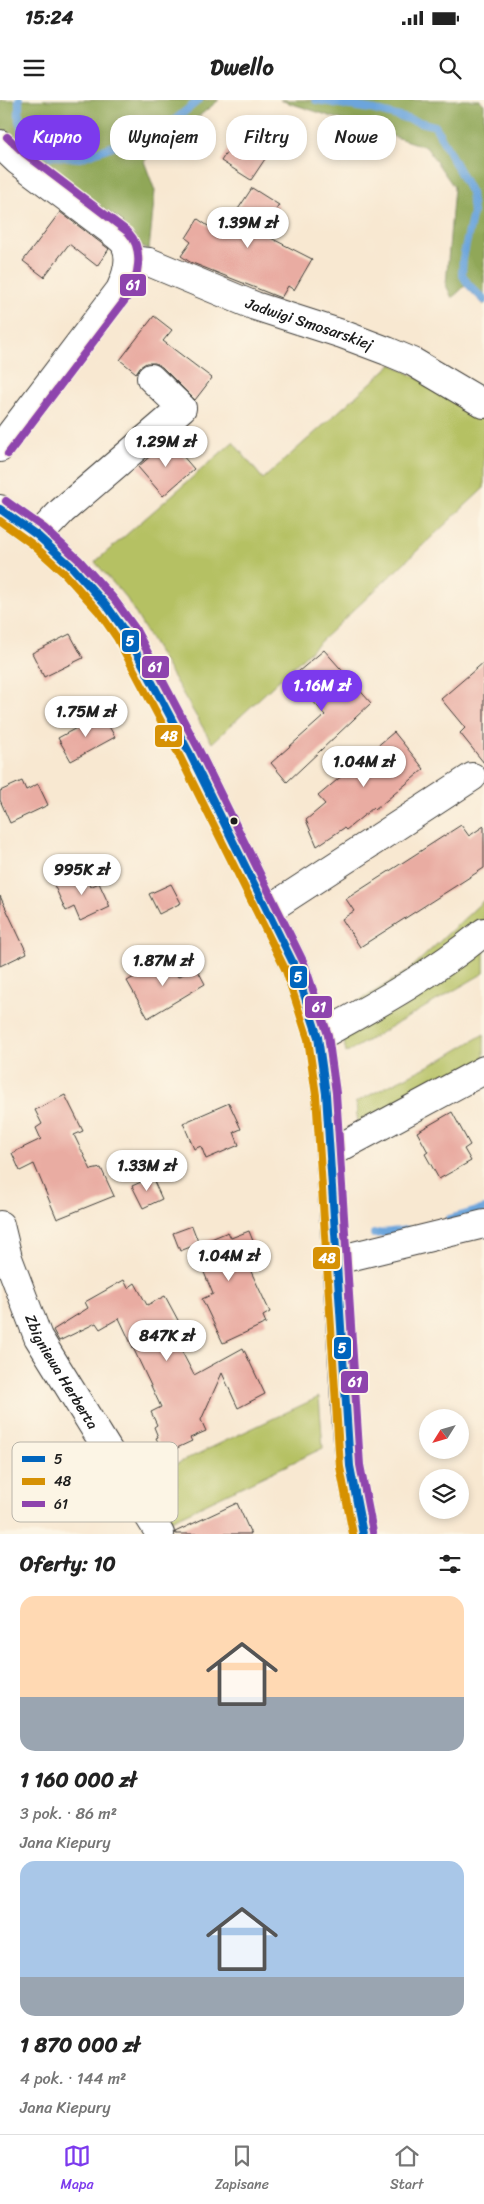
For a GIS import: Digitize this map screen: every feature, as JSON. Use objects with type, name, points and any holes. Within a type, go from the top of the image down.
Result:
[{"type":"street","points":[[0,144],[18,161],[114,233],[125,244],[128,260],[126,276],[120,290],[0,448]]},
{"type":"street","name":"Jadwigi Smosarskiej","points":[[128,260],[148,262],[255,306],[342,334],[387,351],[413,362],[484,404]]},
{"type":"street","points":[[38,536],[62,511],[182,408],[151,378]]},
{"type":"street","points":[[0,509],[38,536],[94,590],[126,633],[189,752],[268,910],[294,967],[318,1037],[326,1094],[350,1466],[363,1534]]},
{"type":"street","points":[[268,910],[472,777]]},
{"type":"street","points":[[318,1037],[403,990],[454,957],[484,932]]},
{"type":"street","points":[[330,1154],[484,1070]]},
{"type":"street","points":[[337,1260],[484,1224]]},
{"type":"street","name":"Zbigniewa Herberta","points":[[0,1225],[4,1260],[38,1337],[103,1442]]},
{"type":"street","name":"Zbigniewa Herberta","points":[[153,1522],[160,1534]]},
{"type":"green space","points":[[0,100],[219,100],[201,115],[110,115],[110,160],[145,160],[155,191],[149,250],[129,239],[28,160],[100,160],[100,115],[15,115],[15,147],[0,126]]},
{"type":"green space","points":[[280,100],[480,100],[484,104],[484,305],[465,286],[452,298],[446,285],[454,187],[426,147],[396,137],[396,115],[327,115]]},
{"type":"green space","points":[[392,364],[484,415],[484,488],[212,743],[127,599],[95,562],[233,442],[263,479]]},
{"type":"green space","points":[[484,900],[484,973],[346,1053],[339,1013],[408,971]]},
{"type":"green space","points":[[484,1034],[484,1062],[358,1126],[356,1102],[444,1058]]},
{"type":"green space","points":[[319,1397],[323,1448],[178,1517],[178,1463]]},
{"type":"building","points":[[226,153],[226,160],[264,160],[251,180],[221,161]]},
{"type":"building","points":[[252,188],[279,205],[261,233],[312,259],[294,290],[288,286],[281,298],[190,262],[181,256],[191,242],[186,238],[198,219],[221,235]]},
{"type":"building","points":[[60,212],[109,249],[97,266],[69,244],[44,277],[23,261]]},
{"type":"building","points":[[154,316],[172,330],[163,341],[212,378],[195,400],[162,367],[155,363],[146,363],[136,373],[120,360]]},
{"type":"building","points":[[169,440],[194,469],[163,496],[138,467]]},
{"type":"building","points":[[70,634],[83,658],[44,677],[32,653]]},
{"type":"building","points":[[324,650],[371,703],[287,782],[271,763],[325,715],[292,677]]},
{"type":"building","points":[[484,662],[484,763],[460,733],[465,728],[441,699]]},
{"type":"building","points":[[102,714],[115,737],[71,761],[58,738]]},
{"type":"building","points":[[394,732],[424,769],[375,810],[373,808],[346,830],[344,828],[317,846],[306,820],[325,804],[318,796]]},
{"type":"building","points":[[22,781],[26,790],[38,784],[48,805],[10,823],[0,800],[0,791]]},
{"type":"building","points":[[461,825],[469,836],[484,826],[484,868],[360,947],[342,919],[354,911],[346,899]]},
{"type":"building","points":[[83,872],[90,887],[99,883],[110,907],[80,921],[74,907],[66,911],[54,885]]},
{"type":"building","points":[[171,884],[181,903],[159,914],[149,894]]},
{"type":"building","points":[[0,896],[27,953],[0,966]]},
{"type":"building","points":[[167,959],[178,977],[196,967],[205,984],[148,1018],[127,981]]},
{"type":"building","points":[[65,1095],[83,1131],[74,1135],[91,1170],[101,1168],[114,1196],[57,1219],[34,1164],[20,1171],[12,1153],[41,1139],[36,1128],[42,1124],[35,1110]]},
{"type":"building","points":[[229,1103],[241,1129],[234,1132],[239,1145],[206,1159],[201,1146],[194,1149],[183,1123]]},
{"type":"building","points":[[452,1112],[470,1145],[464,1149],[471,1161],[439,1179],[425,1154],[428,1152],[417,1132]]},
{"type":"building","points":[[152,1177],[162,1199],[143,1208],[132,1186]]},
{"type":"building","points":[[192,1226],[199,1244],[228,1232],[231,1238],[249,1231],[259,1256],[246,1261],[270,1312],[263,1316],[266,1323],[223,1343],[202,1299],[213,1294],[193,1246],[180,1251],[173,1233]]},
{"type":"building","points":[[124,1280],[128,1288],[135,1283],[147,1305],[165,1296],[179,1322],[169,1327],[194,1375],[243,1348],[265,1394],[238,1408],[222,1373],[201,1420],[206,1431],[190,1438],[192,1441],[178,1448],[178,1442],[158,1442],[154,1427],[157,1425],[151,1412],[161,1407],[119,1318],[100,1329],[96,1323],[59,1341],[53,1330],[88,1308],[85,1302]]},
{"type":"building","points":[[237,1503],[251,1534],[176,1534],[175,1532]]},
{"type":"waterway","points":[[19,100],[19,121],[26,141],[51,156],[80,158],[167,126],[199,100]]},
{"type":"waterway","points":[[316,100],[370,109],[435,126],[471,193],[473,213],[463,258],[462,274],[468,284],[484,300]]},
{"type":"waterway","points":[[449,1219],[484,1209]]},
{"type":"waterway","points":[[374,1234],[407,1230]]},
{"type":"transit line","name":"61","points":[[7,137],[24,153],[128,232],[137,247],[138,255],[135,281],[128,296],[8,454]]},
{"type":"transit line","name":"61","points":[[6,501],[44,528],[79,560],[114,599],[135,628],[198,748],[304,963],[328,1035],[336,1093],[360,1465],[373,1532]]},
{"type":"transit line","name":"5","points":[[0,509],[38,536],[72,567],[107,606],[126,633],[189,752],[295,967],[318,1037],[326,1094],[350,1466],[363,1534]]},
{"type":"transit line","name":"48","points":[[0,521],[32,544],[65,574],[99,612],[117,638],[180,757],[286,971],[308,1039],[316,1095],[340,1467],[353,1534]]}]
